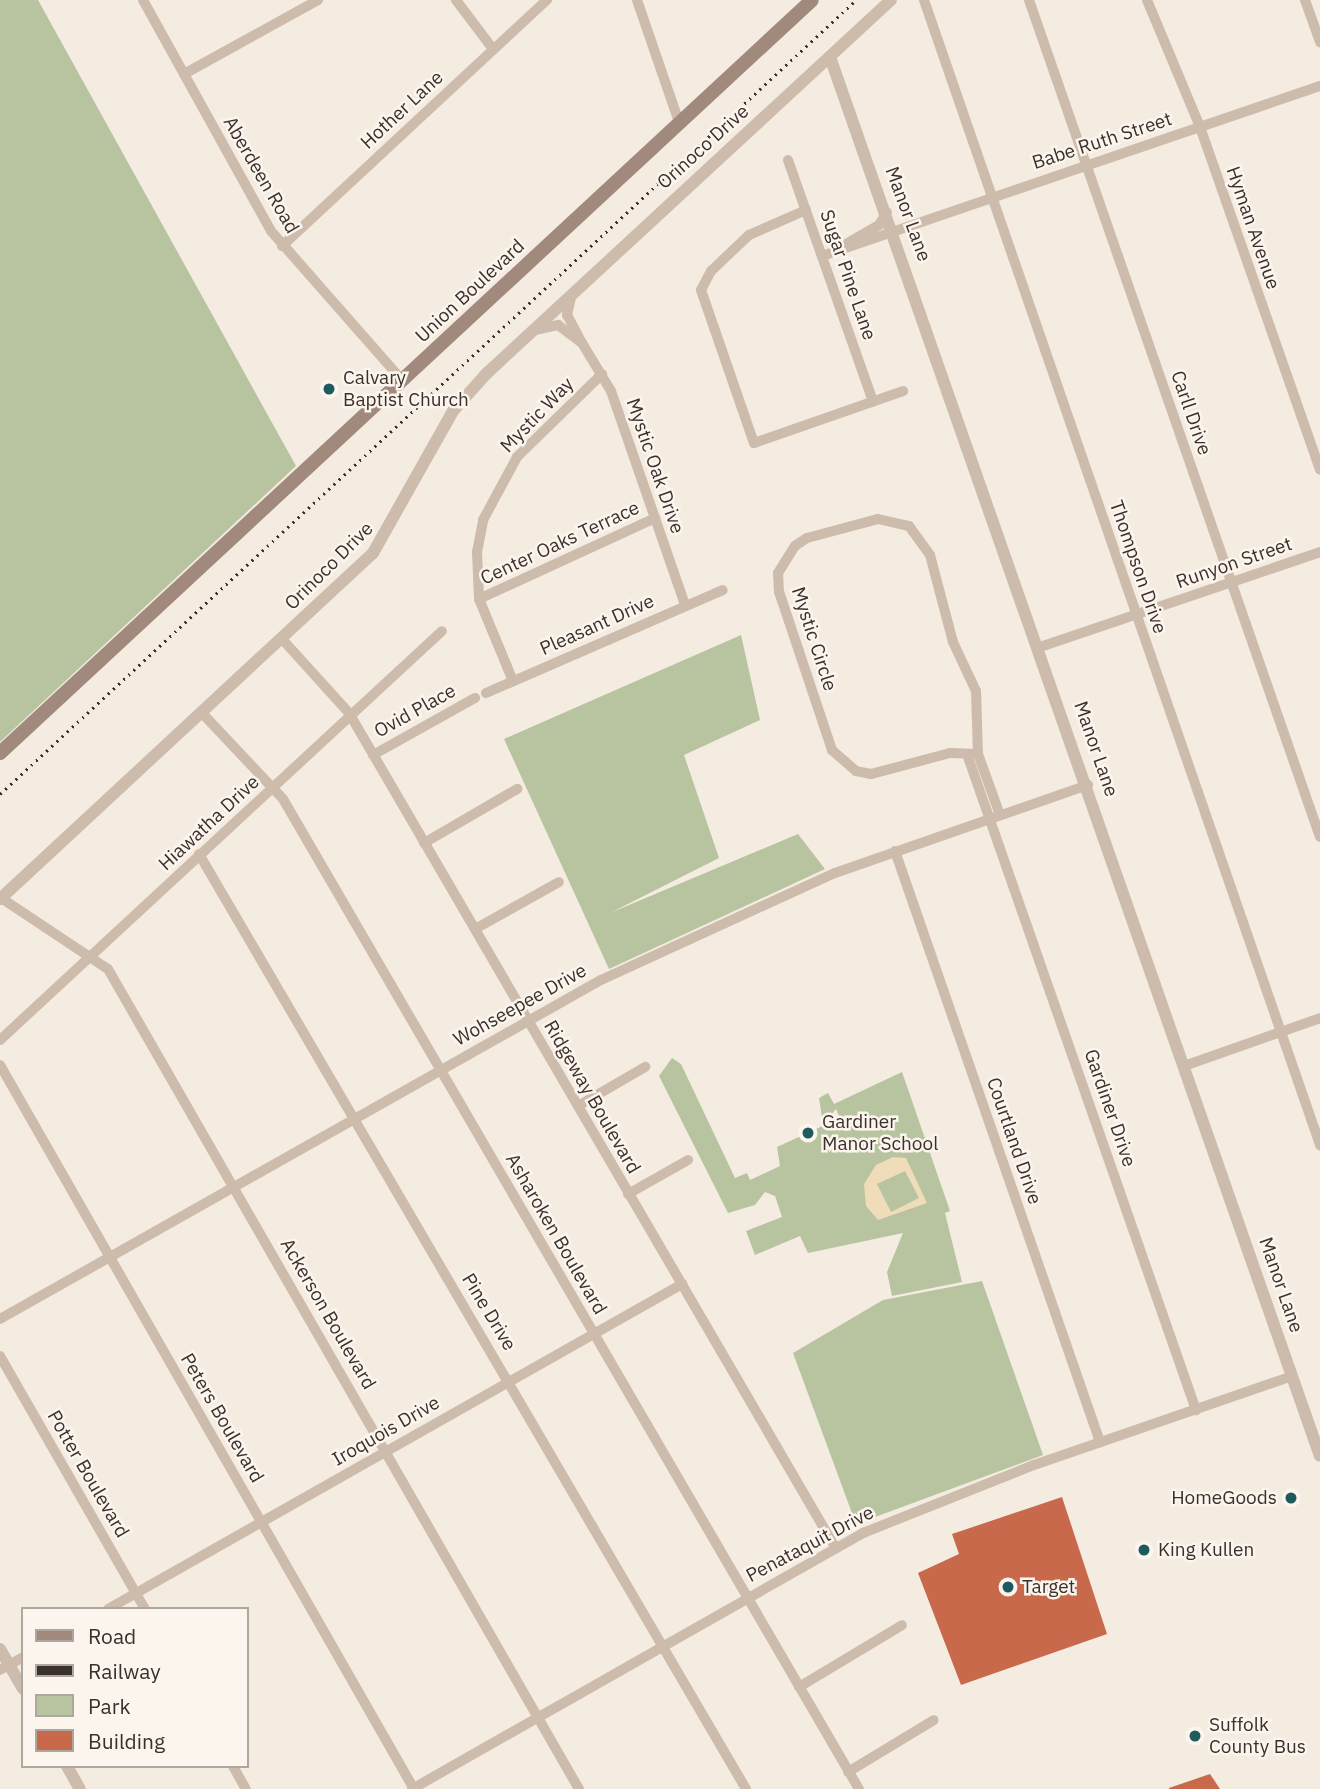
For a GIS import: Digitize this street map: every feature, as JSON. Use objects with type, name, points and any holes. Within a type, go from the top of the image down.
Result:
[{"type":"main road","name":"Union Boulevard","points":[[0,753],[812,0]]},
{"type":"street","name":"Aberdeen Road","points":[[143,0],[282,246],[402,380]]},
{"type":"street","points":[[184,74],[318,0]]},
{"type":"street","points":[[456,0],[493,49]]},
{"type":"street","name":"Hother Lane","points":[[282,246],[547,0]]},
{"type":"street","points":[[636,0],[680,125]]},
{"type":"street","name":"Orinoco Drive","points":[[1,898],[373,553],[453,411],[523,337],[891,0]]},
{"type":"street","name":"Thompson Drive","points":[[924,0],[1320,1145]]},
{"type":"street","name":"Carll Drive","points":[[1029,0],[1320,837]]},
{"type":"street","name":"Hyman Avenue","points":[[1147,0],[1199,127],[1320,470]]},
{"type":"street","points":[[1305,0],[1320,42]]},
{"type":"street","name":"Manor Lane","points":[[830,57],[895,232],[1320,1456]]},
{"type":"street","name":"Babe Ruth Street","points":[[825,255],[1087,162],[1320,86]]},
{"type":"street","name":"Sugar Pine Lane","points":[[789,160],[825,255],[873,402]]},
{"type":"street","points":[[806,210],[749,235],[711,271],[701,290],[754,443],[903,391]]},
{"type":"street","points":[[825,255],[879,225],[887,211]]},
{"type":"street","name":"Mystic Oak Drive","points":[[575,290],[568,315],[602,374],[685,605]]},
{"type":"street","name":"Mystic Oak Drive","points":[[523,337],[553,324],[582,343]]},
{"type":"street","name":"Mystic Way","points":[[513,681],[479,599],[477,552],[496,489],[526,447],[602,374]]},
{"type":"street","name":"Center Oaks Terrace","points":[[479,599],[655,518]]},
{"type":"street","name":"Mystic Circle","points":[[973,756],[950,753],[871,774],[856,771],[832,750],[779,592],[778,573],[795,546],[878,519],[909,526],[922,539],[953,642],[974,681],[973,756],[995,817]]},
{"type":"street","name":"Runyon Street","points":[[1040,648],[1320,552]]},
{"type":"street","name":"Pleasant Drive","points":[[486,693],[723,590]]},
{"type":"street","name":"Hiawatha Drive","points":[[0,1041],[273,788],[349,713],[442,631]]},
{"type":"street","name":"Ridgeway Boulevard","points":[[282,639],[349,713],[835,1547]]},
{"type":"street","name":"Ovid Place","points":[[373,755],[475,698]]},
{"type":"street","name":"Asharoken Boulevard","points":[[202,713],[273,788],[859,1789]]},
{"type":"street","name":"Wohseepee Drive","points":[[0,1319],[601,980],[895,851],[1088,785]]},
{"type":"street","points":[[424,843],[517,789]]},
{"type":"street","name":"Gardiner Drive","points":[[995,817],[1196,1410]]},
{"type":"street","name":"Courtland Drive","points":[[895,851],[1100,1443]]},
{"type":"street","name":"Pine Drive","points":[[199,854],[746,1789]]},
{"type":"street","points":[[475,929],[559,882]]},
{"type":"street","name":"Ackerson Boulevard","points":[[1,898],[93,954],[124,994],[579,1789]]},
{"type":"street","points":[[1184,1066],[1320,1018]]},
{"type":"street","name":"Peters Boulevard","points":[[0,1065],[413,1789]]},
{"type":"street","points":[[578,1105],[645,1067]]},
{"type":"street","points":[[628,1194],[688,1160]]},
{"type":"street","name":"Iroquois Drive","points":[[112,1607],[682,1284]]},
{"type":"street","name":"Potter Boulevard","points":[[0,1356],[144,1607]]},
{"type":"street","name":"Penataquit Drive","points":[[413,1789],[835,1547],[1100,1443],[1292,1376]]},
{"type":"street","points":[[799,1687],[902,1625]]},
{"type":"street","points":[[0,1649],[5,1668],[21,1687]]},
{"type":"street","points":[[5,1668],[21,1658]]},
{"type":"street","points":[[848,1772],[934,1720]]},
{"type":"street","points":[[68,1768],[80,1789]]},
{"type":"street","points":[[234,1768],[246,1789]]},
{"type":"green space","points":[[0,0],[38,0],[296,466],[0,742]]},
{"type":"green space","points":[[741,635],[760,720],[684,755],[719,858],[610,913],[798,834],[825,869],[609,969],[504,739]]},
{"type":"green space","points":[[672,1058],[681,1064],[735,1178],[747,1173],[750,1180],[780,1166],[777,1147],[840,1118],[836,1109],[823,1124],[819,1098],[828,1093],[834,1104],[902,1072],[950,1211],[945,1213],[962,1282],[892,1296],[887,1272],[903,1233],[808,1253],[800,1236],[755,1255],[746,1231],[782,1217],[775,1196],[765,1192],[755,1205],[728,1213],[659,1076]]},
{"type":"green space","points":[[982,1281],[1043,1455],[856,1524],[793,1353],[883,1300]]},
{"type":"sand","points":[[893,1157],[906,1158],[927,1203],[878,1220],[866,1206],[864,1184],[876,1165]],"holes":[[[905,1171],[919,1198],[891,1212],[877,1184]]]},
{"type":"building","name":"Target","points":[[1062,1497],[1107,1634],[961,1685],[918,1573],[959,1554],[952,1534]]},
{"type":"building","points":[[1210,1774],[1220,1789],[1169,1789],[1169,1788]]},
{"type":"railway","points":[[0,794],[856,0]]},
{"type":"place","name":"Calvary Baptist Church","points":[[329,389]]},
{"type":"place","name":"Gardiner Manor School","points":[[808,1133]]},
{"type":"place","name":"HomeGoods","points":[[1291,1498]]},
{"type":"place","name":"King Kullen","points":[[1144,1550]]},
{"type":"place","name":"Target","points":[[1008,1587]]},
{"type":"place","name":"Suffolk County Bus","points":[[1195,1736]]}]
